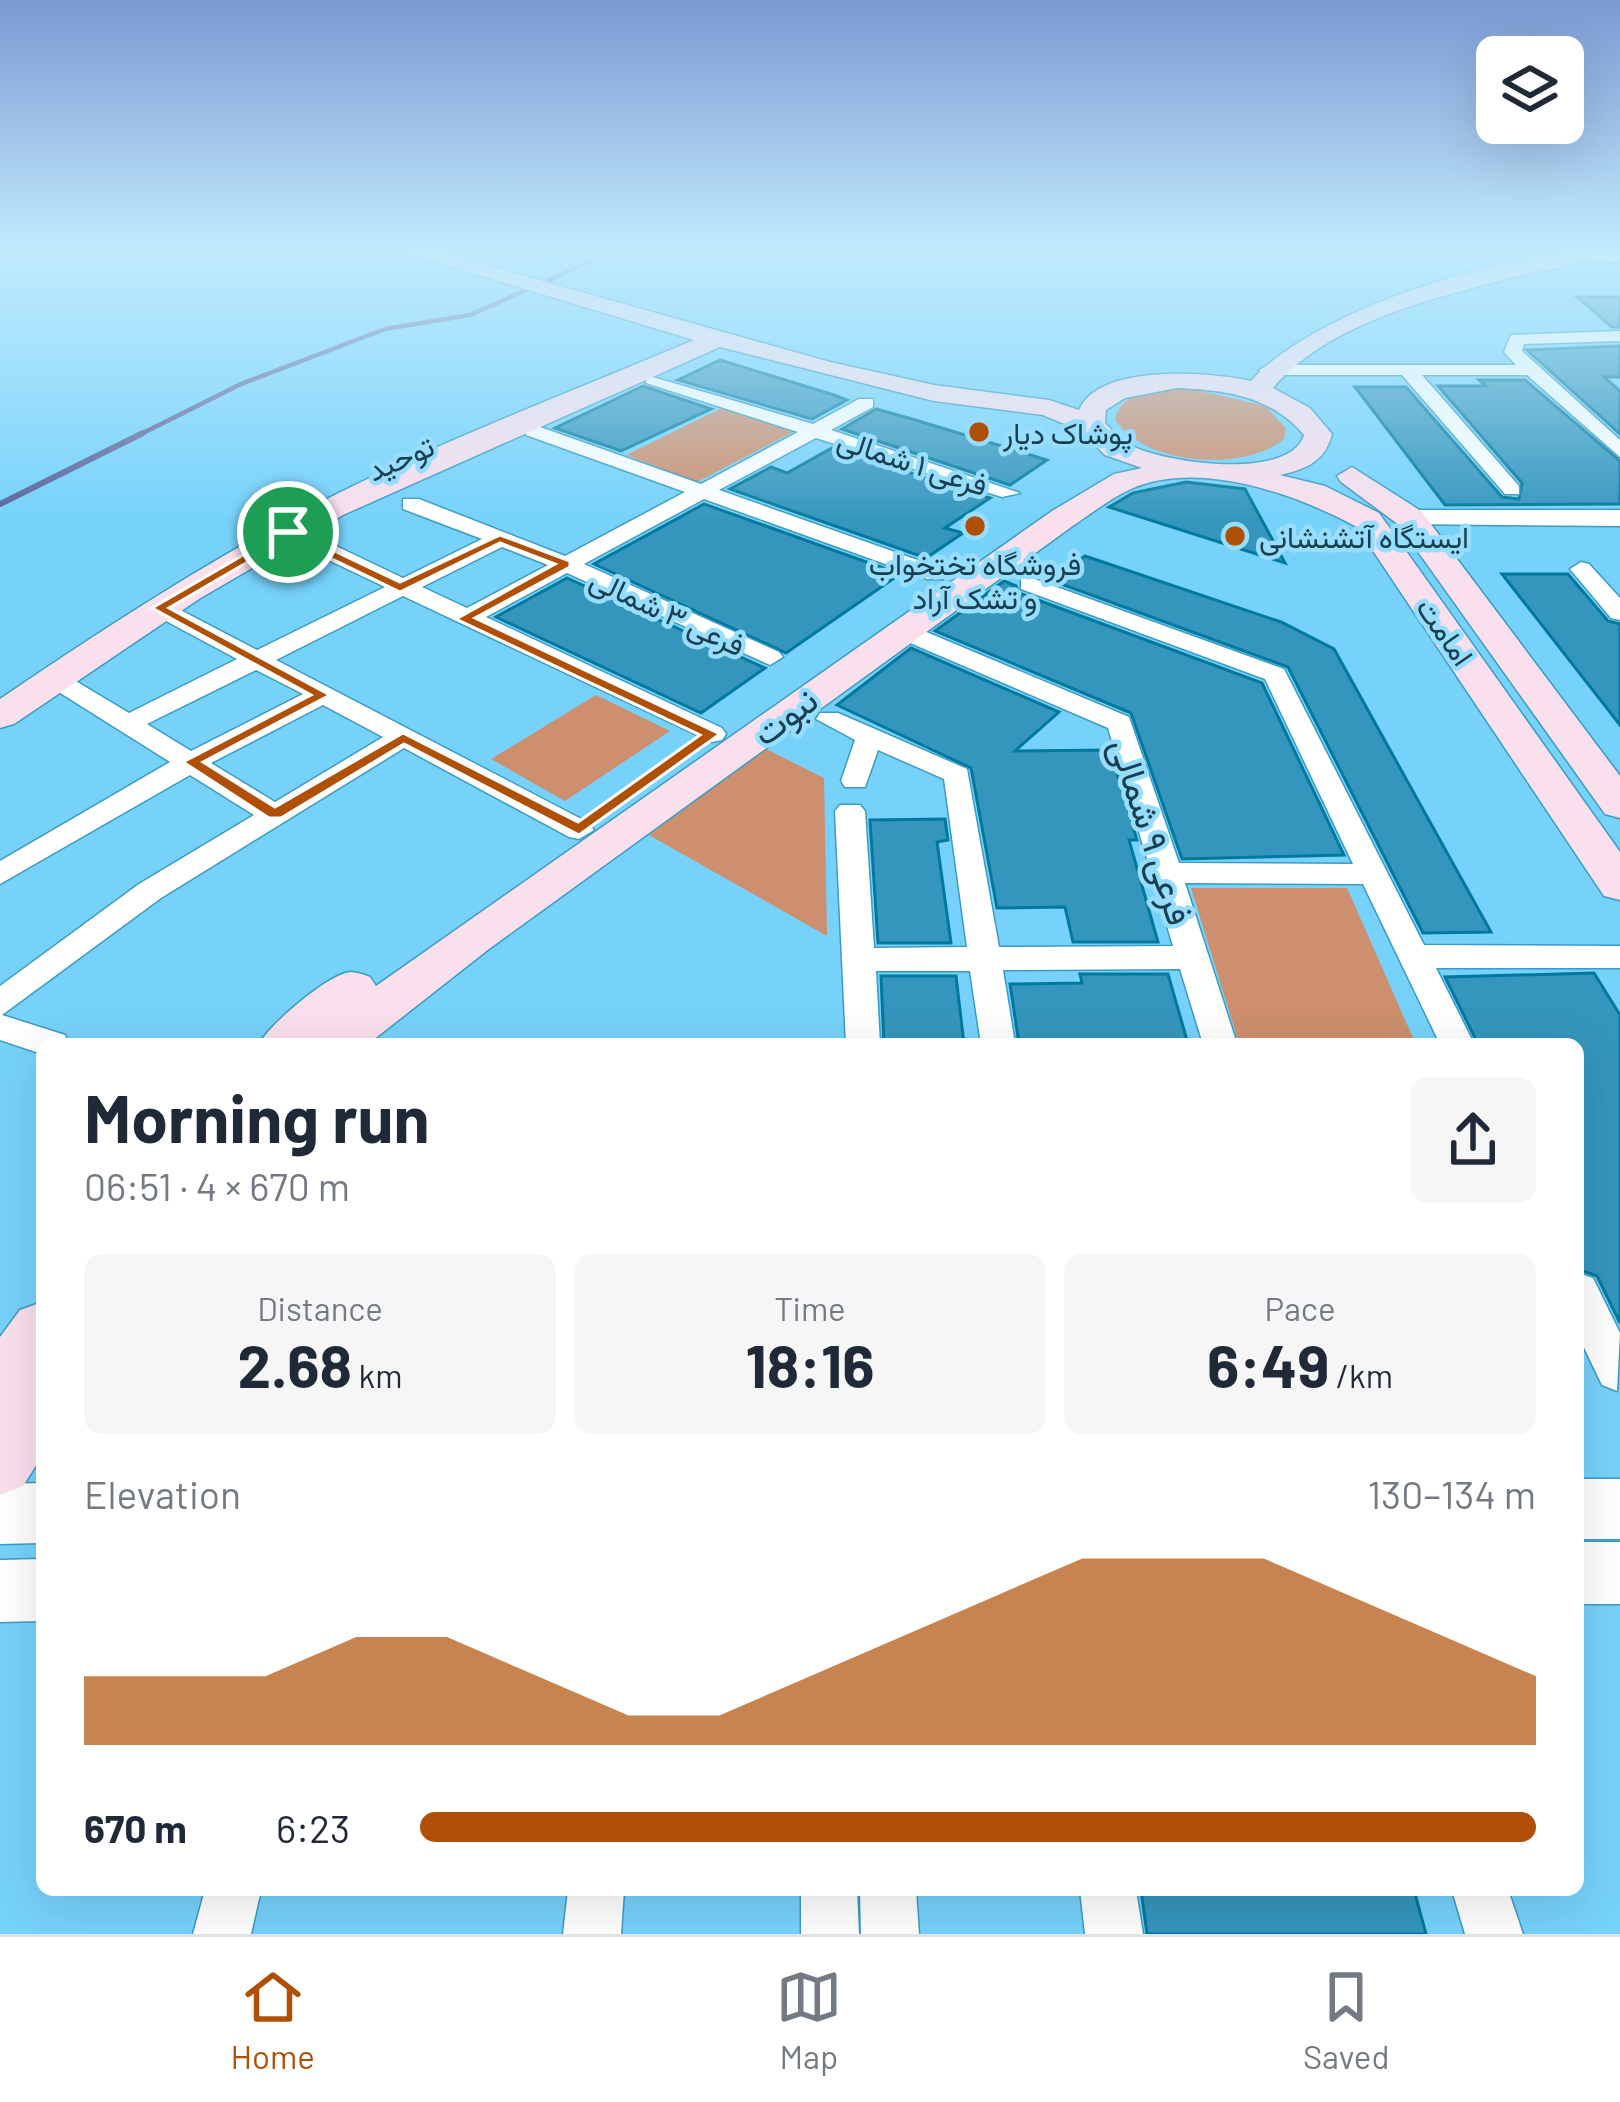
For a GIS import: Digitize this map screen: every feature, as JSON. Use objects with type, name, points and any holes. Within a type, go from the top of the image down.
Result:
[{"type":"main road","points":[[773,341],[932,378],[1050,398],[1106,456]]},
{"type":"main road","points":[[1262,381],[1321,341]]},
{"type":"main road","points":[[690,342],[760,351],[934,394],[1050,398],[1214,369],[1262,381],[1309,418],[1318,434],[1314,449],[1296,463],[1265,470],[1201,473]]},
{"type":"main road","name":"توحید","points":[[0,716],[159,608],[288,532],[690,342]]},
{"type":"main road","name":"توحید","points":[[0,687],[103,618],[256,527],[377,466],[690,342]]},
{"type":"main road","points":[[1106,456],[1093,406],[1129,386]]},
{"type":"main road","name":"امامت","points":[[1314,449],[1419,531],[1620,805]]},
{"type":"main road","name":"نبوت","points":[[341,1038],[472,938],[903,631],[1106,456]]},
{"type":"main road","name":"نبوت","points":[[292,1038],[513,870],[579,830],[1106,456],[1201,473]]},
{"type":"main road","points":[[1314,491],[1303,480],[1304,472],[1324,468],[1349,474]]},
{"type":"main road","name":"امامت","points":[[1201,473],[1314,491],[1368,520],[1620,885]]},
{"type":"main road","points":[[0,1388],[36,1338]]},
{"type":"main road","points":[[0,1463],[36,1408]]},
{"type":"street","points":[[1326,341],[1325,350],[1361,373]]},
{"type":"street","points":[[1516,341],[1513,352],[1620,451]]},
{"type":"street","points":[[1262,381],[1361,373],[1532,370]]},
{"type":"street","points":[[1409,372],[1512,490]]},
{"type":"street","name":"فرعی ۱ شمالی","points":[[652,379],[1009,493]]},
{"type":"street","points":[[464,619],[866,404]]},
{"type":"street","points":[[532,431],[935,574]]},
{"type":"street","name":"فرعی ۳ شمالی","points":[[411,504],[566,564],[770,658]]},
{"type":"street","points":[[1419,531],[1620,518]]},
{"type":"street","points":[[1419,531],[1620,542]]},
{"type":"street","points":[[288,532],[712,734]]},
{"type":"street","points":[[129,723],[500,538]]},
{"type":"street","points":[[1581,569],[1620,613]]},
{"type":"street","points":[[1029,584],[1275,674],[1453,1038]]},
{"type":"street","points":[[159,608],[579,830]]},
{"type":"street","name":"فرعی ۹ شمالی","points":[[903,631],[1120,723],[1218,1038]]},
{"type":"street","points":[[55,679],[275,814]]},
{"type":"street","points":[[12,867],[191,762],[322,695]]},
{"type":"street","points":[[829,719],[957,775],[997,1038]]},
{"type":"street","points":[[0,1003],[150,891],[403,737]]},
{"type":"street","points":[[863,1038],[852,796],[865,746],[873,737]]},
{"type":"street","points":[[1167,873],[1373,874]]},
{"type":"street","points":[[1413,956],[1620,958]]},
{"type":"street","points":[[858,960],[1193,957]]},
{"type":"street","points":[[0,1027],[36,1039]]},
{"type":"street","points":[[1584,1303],[1617,1371]]},
{"type":"street","points":[[1584,1508],[1620,1509]]},
{"type":"street","points":[[0,1514],[36,1513]]},
{"type":"street","points":[[1584,1573],[1620,1573]]},
{"type":"street","points":[[0,1591],[36,1590]]},
{"type":"street","points":[[222,1934],[232,1896]]},
{"type":"street","points":[[592,1934],[595,1896]]},
{"type":"street","points":[[829,1896],[830,1934]]},
{"type":"street","points":[[888,1896],[890,1934]]},
{"type":"street","points":[[1109,1896],[1114,1934]]},
{"type":"street","points":[[1482,1896],[1494,1934]]},
{"type":"shaded area","points":[[1193,389],[1265,406],[1286,428],[1284,439],[1245,456],[1195,459],[1148,447],[1115,419],[1136,395]]},
{"type":"shaded area","points":[[724,407],[795,431],[697,482],[626,455]]},
{"type":"shaded area","points":[[596,695],[670,731],[565,801],[491,759]]},
{"type":"shaded area","points":[[766,749],[824,778],[827,936],[649,835]]},
{"type":"shaded area","points":[[1191,888],[1347,888],[1413,1038],[1237,1038]]},
{"type":"building","points":[[1620,346],[1620,377],[1604,377],[1620,391],[1620,434],[1527,350]]},
{"type":"building","points":[[720,360],[847,400],[812,419],[678,380]]},
{"type":"building","points":[[1479,380],[1525,380],[1620,461],[1620,504],[1445,505],[1355,387],[1406,387],[1502,497],[1519,499],[1522,483],[1438,386],[1486,386]]},
{"type":"building","points":[[643,386],[711,409],[621,451],[555,428]]},
{"type":"building","points":[[876,409],[1047,460],[1010,485],[842,429]]},
{"type":"building","points":[[832,448],[990,498],[945,528],[963,533],[926,558],[730,489],[771,467],[787,473]]},
{"type":"building","name":"ایستگاه آتشنشانی","points":[[1186,482],[1245,489],[1285,563],[1109,507],[1133,493]]},
{"type":"building","points":[[704,504],[900,574],[786,653],[594,564]]},
{"type":"building","points":[[1085,556],[1281,622],[1334,649],[1491,932],[1423,933],[1288,667],[1053,581]]},
{"type":"building","points":[[1502,574],[1568,574],[1608,621],[1620,624],[1620,725]]},
{"type":"building","points":[[567,578],[765,668],[701,713],[496,617]]},
{"type":"building","points":[[1004,581],[1019,593],[1262,683],[1344,855],[1182,859],[1131,713],[935,631]]},
{"type":"building","points":[[911,648],[1059,712],[1015,751],[1110,750],[1137,840],[1129,840],[1158,942],[1073,942],[1065,907],[997,908],[971,768],[837,705]]},
{"type":"building","points":[[945,819],[948,840],[937,842],[951,943],[878,943],[870,820]]},
{"type":"building","points":[[1594,973],[1620,1015],[1620,1323],[1597,1276],[1584,1271],[1584,1038],[1475,1038],[1445,977]]},
{"type":"building","points":[[1080,974],[1168,974],[1186,1038],[1018,1038],[1010,984],[1082,983]]},
{"type":"building","points":[[881,976],[956,976],[963,1038],[884,1038]]},
{"type":"building","points":[[1142,1896],[1416,1896],[1426,1934],[1147,1934]]},
{"type":"waterway","points":[[143,433],[241,384],[353,341]]},
{"type":"waterway","points":[[0,504],[143,433]]},
{"type":"waterway","points":[[137,436],[143,433]]},
{"type":"place","name":"پوشاک دیار","points":[[979,432]]},
{"type":"place","name":"فروشگاه تختخواب و تشک آراد","points":[[975,526]]},
{"type":"place","name":"ایستگاه آتشنشانی","points":[[1235,536]]},
{"type":"route","points":[[288,532],[400,587],[500,538],[566,564],[464,619],[712,734],[579,830],[403,737],[275,814],[191,762],[322,695],[159,608],[288,532]]}]
